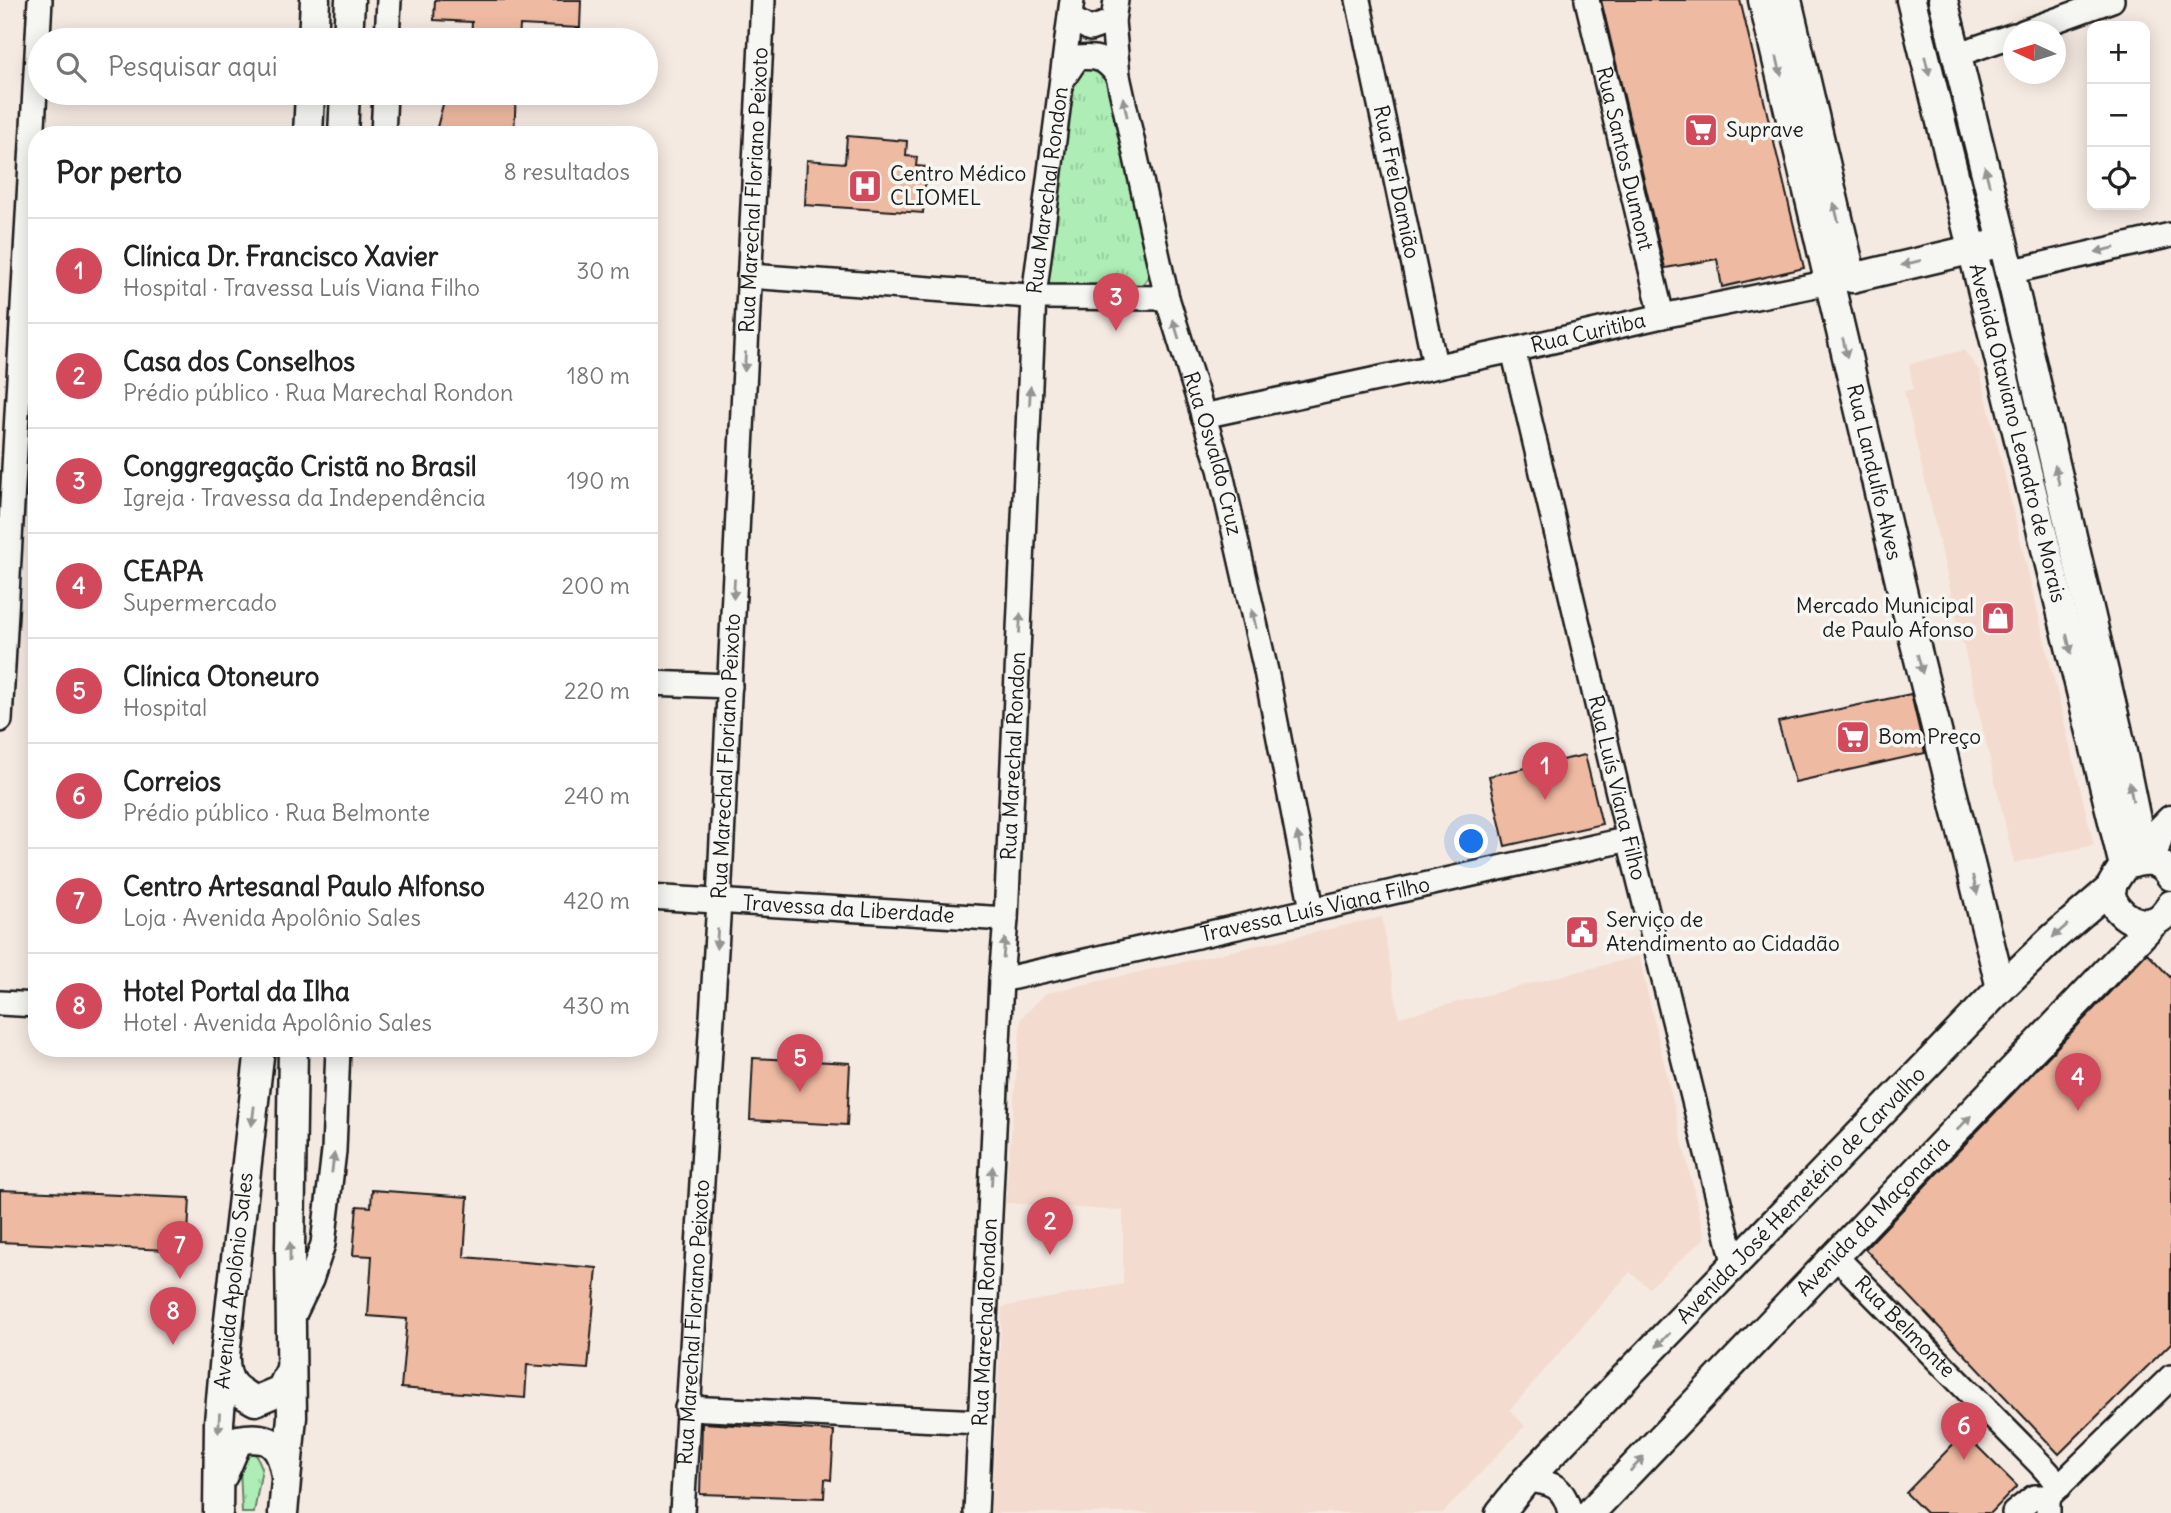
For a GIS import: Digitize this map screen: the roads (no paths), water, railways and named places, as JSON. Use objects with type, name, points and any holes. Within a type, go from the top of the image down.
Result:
[{"type":"street","points":[[39,28],[40,0]]},
{"type":"street","points":[[314,28],[315,0]]},
{"type":"street","points":[[349,28],[350,0]]},
{"type":"street","points":[[388,28],[389,0]]},
{"type":"street","name":"Rua Marechal Floriano Peixoto","points":[[682,1513],[719,901],[762,0]]},
{"type":"street","name":"Rua Frei Damião","points":[[1358,0],[1435,365]]},
{"type":"street","name":"Rua Santos Dumont","points":[[1587,0],[1662,316]]},
{"type":"street","points":[[1763,0],[1841,280]]},
{"type":"street","points":[[1787,0],[1841,280]]},
{"type":"street","name":"Avenida Otaviano Leandro de Morais","points":[[1911,0],[2041,533],[2140,870]]},
{"type":"street","name":"Avenida Otaviano Leandro de Morais","points":[[1943,0],[2003,242],[2119,739],[2140,870]]},
{"type":"street","points":[[2054,21],[2112,0]]},
{"type":"street","points":[[1071,9],[1090,29],[1114,11]]},
{"type":"street","name":"Rua Marechal Rondon","points":[[976,1513],[1034,296],[1071,9]]},
{"type":"street","name":"Rua Osvaldo Cruz","points":[[1114,11],[1118,76],[1167,298],[1220,469],[1266,671],[1312,909]]},
{"type":"street","points":[[1956,55],[2003,39]]},
{"type":"street","points":[[1062,80],[1077,58],[1094,56],[1110,65],[1118,76]]},
{"type":"street","points":[[36,126],[37,105]]},
{"type":"street","points":[[308,126],[309,105]]},
{"type":"street","points":[[343,126],[344,105]]},
{"type":"street","points":[[383,126],[384,105]]},
{"type":"street","points":[[2009,272],[2171,235]]},
{"type":"street","name":"Rua Curitiba","points":[[1203,416],[1662,316],[1841,280],[2003,242]]},
{"type":"street","points":[[749,276],[1034,296],[1167,298]]},
{"type":"street","name":"Rua Landulfo Alves","points":[[1841,280],[1905,603],[2001,988]]},
{"type":"street","name":"Rua Luís Viana Filho","points":[[1513,350],[1629,839],[1735,1266]]},
{"type":"street","points":[[0,720],[28,404]]},
{"type":"street","points":[[2041,533],[2070,527]]},
{"type":"street","points":[[658,683],[730,686]]},
{"type":"street","name":"Avenida José Hemetério de Carvalho","points":[[1512,1502],[2001,988],[2053,938],[2140,870],[2160,831],[2171,820]]},
{"type":"street","name":"Travessa Luís Viana Filho","points":[[1001,980],[1629,839]]},
{"type":"street","points":[[2140,870],[2112,898],[2124,916],[2144,923],[2165,916]]},
{"type":"street","name":"Travessa da Liberdade","points":[[658,898],[1006,919]]},
{"type":"street","name":"Avenida da Maçonaria","points":[[1590,1513],[2165,916]]},
{"type":"street","points":[[0,1003],[28,1005]]},
{"type":"street","name":"Avenida Apolônio Sales","points":[[218,1513],[219,1422],[225,1354],[259,1057]]},
{"type":"street","points":[[285,1499],[292,1417],[293,1057]]},
{"type":"street","points":[[291,1321],[311,1280],[323,1244],[334,1151],[338,1057]]},
{"type":"street","name":"Rua Belmonte","points":[[1836,1257],[2041,1465],[2052,1499]]},
{"type":"street","points":[[225,1354],[226,1371],[234,1390],[255,1401],[281,1390],[291,1369]]},
{"type":"street","points":[[2014,1513],[2034,1497],[2052,1499],[2171,1377]]},
{"type":"street","points":[[687,1408],[979,1422]]},
{"type":"street","points":[[218,1513],[224,1470],[238,1440],[259,1437],[269,1440],[283,1460],[285,1499]]},
{"type":"street","points":[[1512,1502],[1547,1481],[1558,1487],[1570,1513]]},
{"type":"place","name":"Suprave","points":[[1701,130]]},
{"type":"place","name":"Centro Médico CLIOMEL","points":[[865,186]]},
{"type":"place","name":"Conggregação Cristã no Brasil","points":[[1116,331]]},
{"type":"place","name":"Mercado Municipal de Paulo Afonso","points":[[1998,618]]},
{"type":"place","name":"Bom Preço","points":[[1853,737]]},
{"type":"place","name":"Clínica Dr. Francisco Xavier","points":[[1545,800]]},
{"type":"place","name":"Serviço de Atendimento ao Cidadão","points":[[1582,932]]},
{"type":"place","name":"Clínica Otoneuro","points":[[800,1092]]},
{"type":"place","name":"CEAPA","points":[[2078,1111]]},
{"type":"place","name":"Casa dos Conselhos","points":[[1050,1255]]},
{"type":"place","name":"Centro Artesanal Paulo Alfonso","points":[[180,1279]]},
{"type":"place","name":"Hotel Portal da Ilha","points":[[173,1345]]},
{"type":"place","name":"Correios","points":[[1964,1460]]}]
